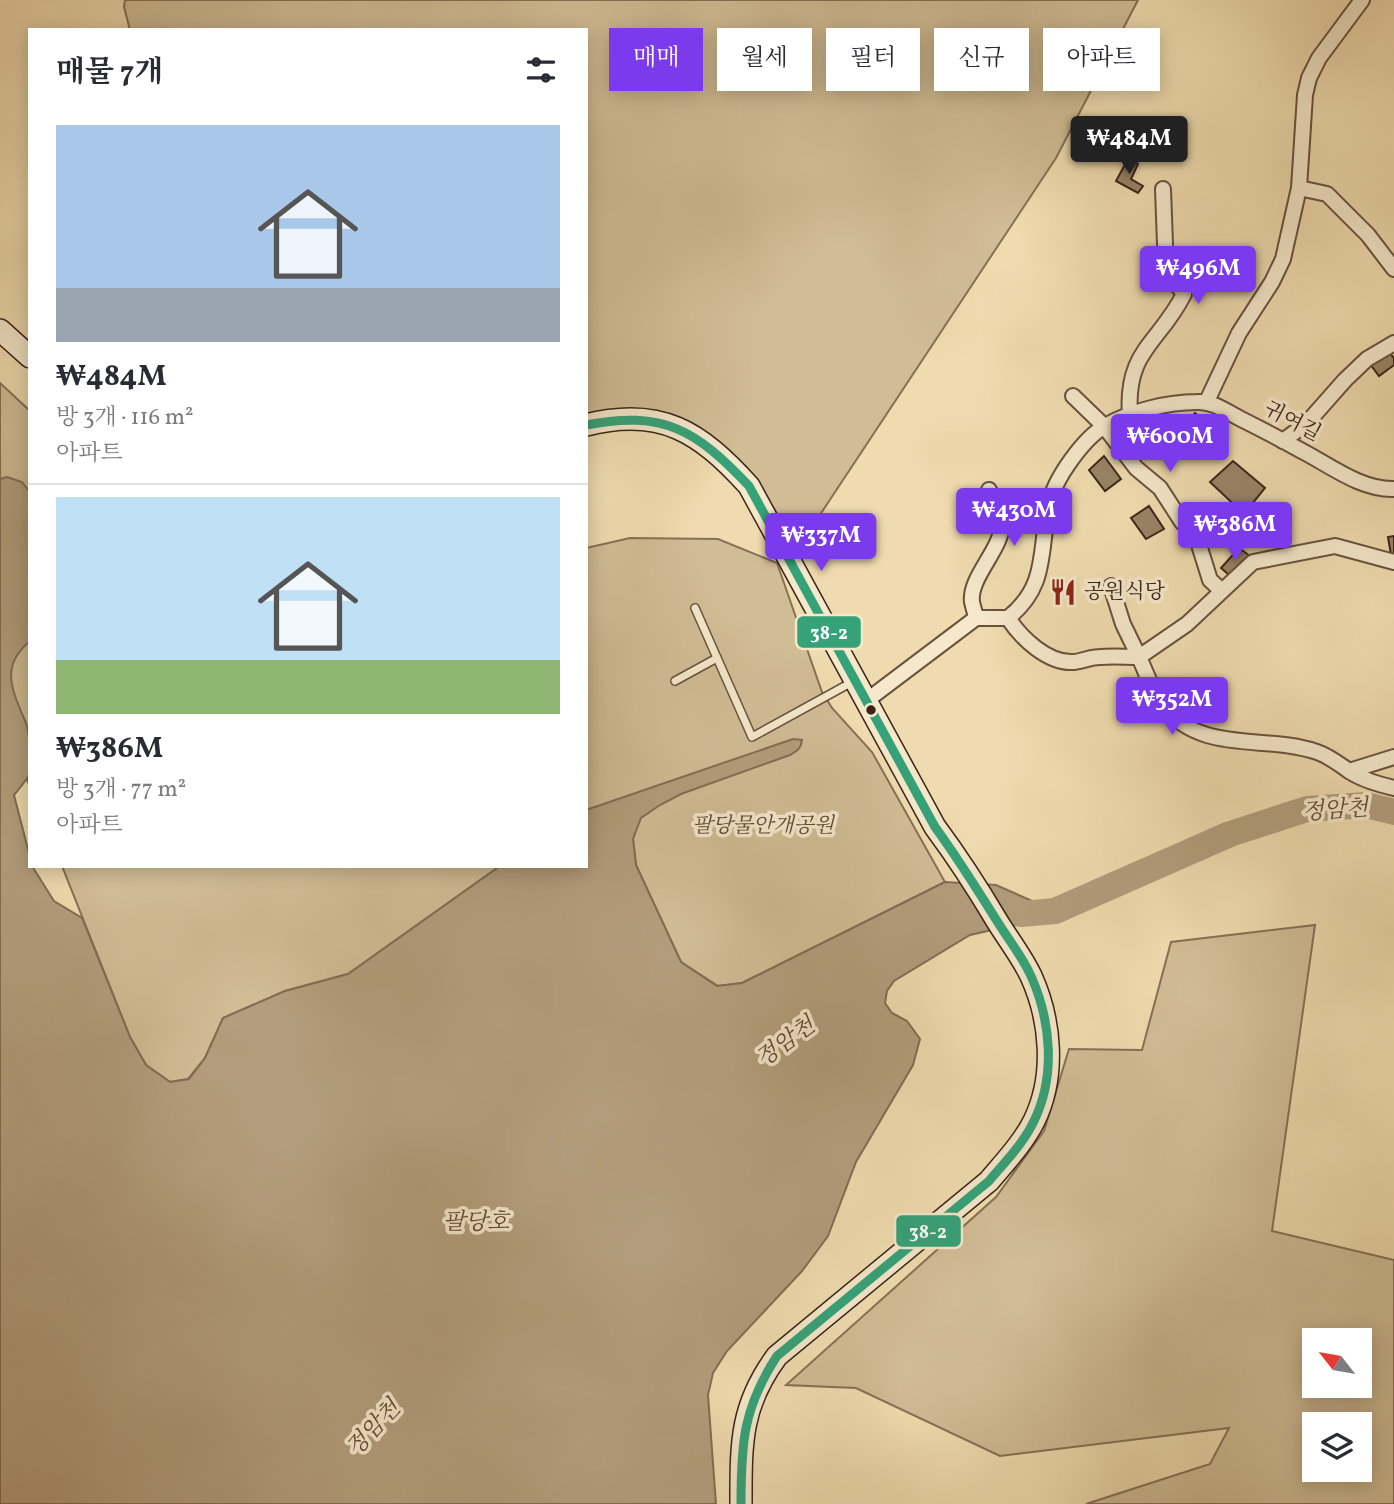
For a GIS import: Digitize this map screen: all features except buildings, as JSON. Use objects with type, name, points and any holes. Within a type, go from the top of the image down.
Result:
[{"type":"main road","points":[[0,330],[28,355]]},
{"type":"main road","points":[[588,425],[634,418],[664,423],[688,433],[710,447],[749,486],[935,827],[965,867],[1030,974],[1039,997],[1049,1052],[1045,1086],[1034,1121],[989,1181],[777,1356],[762,1376],[751,1399],[744,1427],[741,1504]]},
{"type":"street","points":[[866,701],[976,618],[1008,618],[1022,607],[1033,590],[1042,564],[1050,501],[1062,475],[1082,447],[1104,426],[1180,402],[1207,401],[1239,333],[1272,282],[1283,259],[1299,188],[1305,95],[1309,78],[1319,58],[1362,0]]},
{"type":"street","points":[[1299,188],[1327,194],[1368,235],[1394,269]]},
{"type":"street","points":[[1130,416],[1130,379],[1138,359],[1184,294],[1166,271],[1163,189]]},
{"type":"street","points":[[1283,441],[1307,424],[1367,359],[1394,343]]},
{"type":"street","points":[[1073,396],[1104,426],[1136,468],[1160,488],[1182,522],[1195,532],[1210,580],[1221,590]]},
{"type":"street","name":"귀여길","points":[[1207,401],[1340,473],[1379,489],[1394,489]]},
{"type":"street","points":[[976,618],[971,599],[1002,525],[999,507],[989,490]]},
{"type":"street","points":[[1008,618],[1018,633],[1057,660],[1072,662],[1098,657],[1139,657],[1187,624],[1253,562],[1335,546],[1394,562]]},
{"type":"street","points":[[1111,586],[1123,624],[1162,704],[1196,733],[1218,739],[1318,752],[1367,780],[1394,788]]},
{"type":"street","points":[[1349,771],[1394,757]]},
{"type":"lane","points":[[695,608],[752,737],[855,681]]},
{"type":"lane","points":[[675,681],[718,658]]},
{"type":"green space","points":[[125,0],[1138,0],[1123,28],[1043,28],[1043,91],[1091,91],[1056,158],[798,548],[757,481],[720,444],[680,418],[638,410],[588,415],[588,28],[129,28]]},
{"type":"green space","points":[[0,383],[28,409],[28,782],[0,713]]},
{"type":"green space","name":"팔당물안개공원","points":[[630,538],[718,539],[777,563],[822,692],[832,708],[872,752],[945,882],[742,983],[718,986],[681,962],[636,865],[633,839],[588,814],[588,548]]},
{"type":"green space","points":[[63,868],[497,868],[348,974],[285,991],[223,1018],[205,1058],[188,1079],[170,1082],[146,1065],[130,1037]]},
{"type":"green space","points":[[1315,925],[1272,1231],[1394,1260],[1394,1504],[1086,1504],[1210,1464],[1229,1428],[1000,1456],[856,1388],[786,1385],[996,1197],[1044,1131],[1069,1049],[1142,1050],[1171,942]]},
{"type":"water","name":"팔당호","points":[[7,477],[22,482],[28,490],[28,643],[15,659],[11,678],[28,733],[28,776],[14,795],[28,849],[28,868],[33,868],[54,901],[82,918],[130,1037],[146,1065],[170,1082],[189,1079],[205,1058],[223,1018],[285,991],[348,974],[497,868],[588,868],[588,809],[793,739],[802,740],[798,749],[790,755],[681,794],[660,805],[641,818],[633,839],[636,865],[681,962],[717,986],[742,983],[945,882],[996,885],[1055,911],[1024,923],[970,935],[894,981],[887,991],[885,1003],[892,1013],[907,1021],[920,1039],[913,1065],[856,1162],[828,1236],[802,1271],[727,1351],[713,1373],[708,1395],[716,1504],[0,1504],[0,479]]},
{"type":"waterway","name":"정암천","points":[[1021,914],[1055,911],[1230,834],[1307,809],[1366,805],[1394,812]]},
{"type":"transit line","name":"38-2","points":[[588,425],[637,420],[677,429],[712,451],[749,486],[935,827],[1027,969],[1038,993],[1047,1030],[1048,1067],[1041,1104],[1030,1129],[989,1181],[777,1356],[757,1393],[746,1427],[741,1504]]},
{"type":"place","name":"공원식당","points":[[1063,592]]}]
